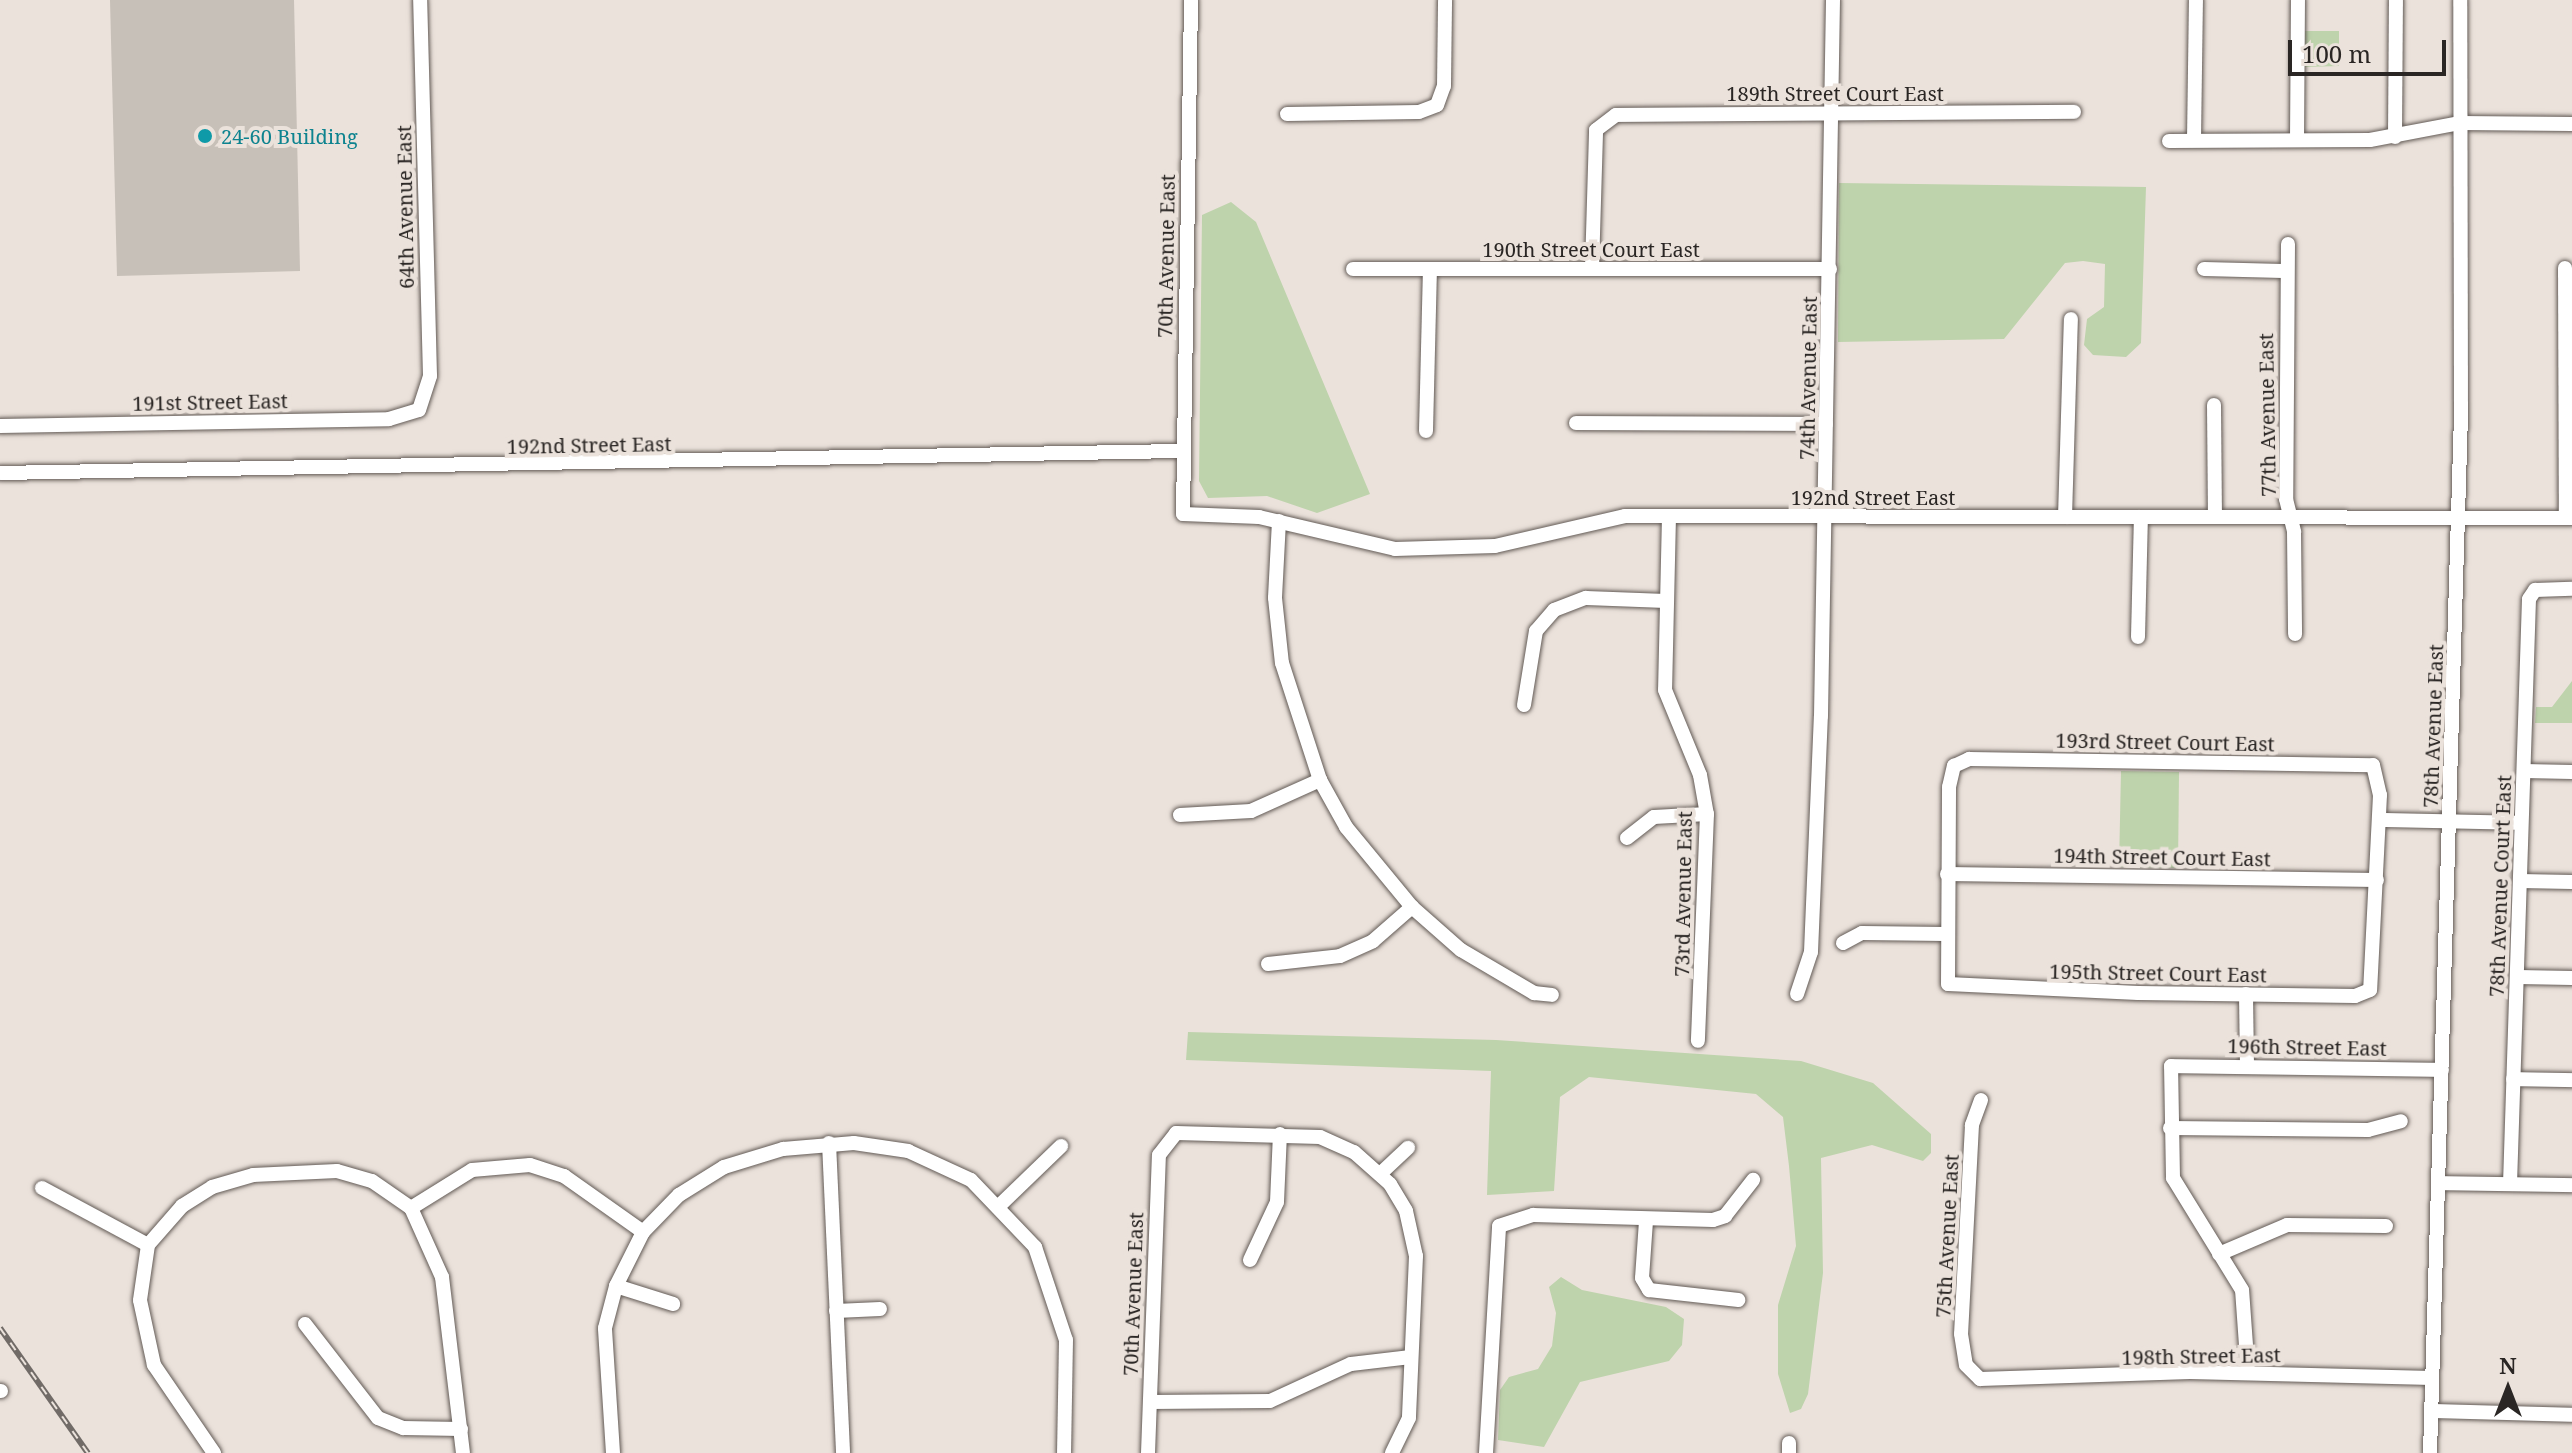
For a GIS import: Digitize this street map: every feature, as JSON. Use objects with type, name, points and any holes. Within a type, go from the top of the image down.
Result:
[{"type":"street","name":"64th Avenue East","points":[[419,410],[430,376],[420,0]]},
{"type":"street","name":"70th Avenue East","points":[[1183,514],[1180,451],[1191,0]]},
{"type":"street","points":[[1287,114],[1432,108],[1444,86],[1445,0]]},
{"type":"street","name":"74th Avenue East","points":[[1797,994],[1811,952],[1826,516],[1833,0]]},
{"type":"street","points":[[2194,140],[2196,0]]},
{"type":"street","points":[[2297,140],[2298,0]]},
{"type":"street","points":[[2395,137],[2396,0]]},
{"type":"street","name":"78th Avenue East","points":[[2430,1453],[2459,518],[2460,0]]},
{"type":"street","name":"189th Street Court East","points":[[1592,268],[1599,125],[1630,113],[2074,112]]},
{"type":"street","points":[[2169,141],[2395,137],[2460,123],[2572,124]]},
{"type":"street","name":"77th Avenue East","points":[[2288,244],[2283,271],[2295,634]]},
{"type":"street","points":[[2565,268],[2569,518]]},
{"type":"street","name":"190th Street Court East","points":[[1353,269],[1830,269]]},
{"type":"street","points":[[1426,431],[1430,269]]},
{"type":"street","points":[[2204,269],[2283,271]]},
{"type":"street","points":[[2065,517],[2071,319]]},
{"type":"street","points":[[2214,405],[2215,517]]},
{"type":"street","name":"191st Street East","points":[[0,426],[389,419],[419,410]]},
{"type":"street","points":[[1576,423],[1826,424]]},
{"type":"street","name":"192nd Street East","points":[[0,473],[1180,451]]},
{"type":"street","name":"192nd Street East","points":[[1183,514],[1279,521],[1368,546],[1473,548],[1586,521],[1669,516],[2569,518]]},
{"type":"street","name":"73rd Avenue East","points":[[1669,516],[1665,690],[1700,775],[1707,814],[1698,1041]]},
{"type":"street","points":[[2138,637],[2141,517]]},
{"type":"street","points":[[1279,521],[1275,598],[1282,663],[1320,780],[1369,859],[1412,907],[1498,974],[1552,995]]},
{"type":"street","name":"78th Avenue Court East","points":[[2510,1184],[2527,613],[2535,590],[2572,589]]},
{"type":"street","points":[[1524,705],[1536,631],[1554,610],[1586,598],[1666,601]]},
{"type":"street","name":"193rd Street Court East","points":[[1947,874],[1957,762],[2373,765],[2380,820]]},
{"type":"street","points":[[2524,771],[2572,772]]},
{"type":"street","points":[[1180,815],[1251,811],[1320,780]]},
{"type":"street","points":[[1627,838],[1654,817],[1707,814]]},
{"type":"street","points":[[2377,880],[2380,820],[2521,823]]},
{"type":"street","points":[[1843,943],[1862,933],[1945,934],[1947,874]]},
{"type":"street","name":"194th Street Court East","points":[[1947,874],[2377,880]]},
{"type":"street","name":"195th Street Court East","points":[[1945,934],[1948,984],[2246,994],[2369,991],[2377,880]]},
{"type":"street","points":[[2520,881],[2572,882]]},
{"type":"street","points":[[1268,964],[1340,956],[1373,941],[1412,907]]},
{"type":"street","points":[[2518,977],[2572,978]]},
{"type":"street","points":[[2246,994],[2247,1066]]},
{"type":"street","name":"196th Street East","points":[[2170,1128],[2171,1066],[2442,1070]]},
{"type":"street","points":[[2513,1079],[2572,1080]]},
{"type":"street","name":"75th Avenue East","points":[[1973,1374],[1961,1334],[1972,1125],[1981,1100]]},
{"type":"street","points":[[2248,1373],[2242,1290],[2183,1205],[2170,1128],[2368,1130],[2401,1121]]},
{"type":"street","name":"70th Avenue East","points":[[1148,1453],[1166,1138],[1280,1134]]},
{"type":"street","points":[[1250,1260],[1277,1202],[1280,1134],[1320,1137],[1381,1173],[1414,1238],[1407,1432],[1392,1453]]},
{"type":"street","points":[[829,1143],[843,1453]]},
{"type":"street","points":[[613,1453],[603,1348],[616,1286],[643,1232],[679,1195],[724,1167],[829,1143],[908,1151],[971,1180],[1000,1205],[1035,1247],[1060,1308],[1064,1453]]},
{"type":"street","points":[[1000,1205],[1061,1146]]},
{"type":"street","points":[[1381,1173],[1408,1148]]},
{"type":"street","points":[[411,1208],[472,1170],[530,1165],[564,1176],[643,1232]]},
{"type":"street","points":[[214,1453],[154,1365],[146,1340],[140,1300],[148,1245],[182,1206],[253,1175],[337,1171],[372,1181],[411,1208],[442,1277],[463,1453]]},
{"type":"street","points":[[1486,1453],[1493,1242],[1511,1218],[1646,1221],[1725,1216],[1753,1180]]},
{"type":"street","points":[[2439,1183],[2572,1185]]},
{"type":"street","points":[[42,1188],[148,1245]]},
{"type":"street","points":[[1646,1221],[1642,1278],[1652,1291],[1738,1300]]},
{"type":"street","points":[[2219,1254],[2287,1225],[2386,1226]]},
{"type":"street","points":[[616,1286],[673,1304]]},
{"type":"street","points":[[836,1311],[880,1309]]},
{"type":"street","points":[[305,1324],[378,1418],[403,1428],[461,1429]]},
{"type":"street","points":[[1150,1402],[1270,1401],[1351,1364],[1411,1357]]},
{"type":"street","name":"198th Street East","points":[[1973,1374],[1995,1382],[2248,1373],[2432,1378]]},
{"type":"street","points":[[2432,1411],[2572,1415]]},
{"type":"green space","points":[[2305,31],[2339,31],[2339,66],[2305,67]]},
{"type":"green space","points":[[1839,183],[2146,187],[2141,343],[2126,357],[2093,355],[2084,345],[2087,319],[2104,307],[2105,264],[2083,261],[2065,263],[2004,339],[1838,342]]},
{"type":"green space","points":[[1231,202],[1256,222],[1370,494],[1317,513],[1267,496],[1208,498],[1199,481],[1202,215]]},
{"type":"green space","points":[[2572,681],[2572,723],[2535,723],[2536,707],[2552,707]]},
{"type":"green space","points":[[2121,771],[2179,772],[2178,868],[2119,867]]},
{"type":"green space","points":[[1188,1032],[1496,1040],[1801,1061],[1873,1083],[1931,1134],[1931,1153],[1923,1161],[1872,1145],[1821,1158],[1823,1273],[1808,1394],[1801,1409],[1790,1413],[1778,1374],[1778,1305],[1796,1246],[1789,1166],[1783,1117],[1756,1094],[1589,1077],[1560,1097],[1554,1191],[1487,1195],[1491,1071],[1186,1060]]},
{"type":"green space","points":[[1561,1277],[1582,1290],[1666,1307],[1684,1319],[1682,1345],[1669,1361],[1580,1382],[1544,1447],[1498,1440],[1500,1390],[1509,1377],[1538,1369],[1552,1346],[1556,1313],[1549,1287]]},
{"type":"building","name":"24-60 Building","points":[[110,0],[294,0],[300,271],[117,276]]},
{"type":"railway","points":[[0,1328],[88,1453]]},
{"type":"place","name":"24-60 Building","points":[[205,136]]}]
